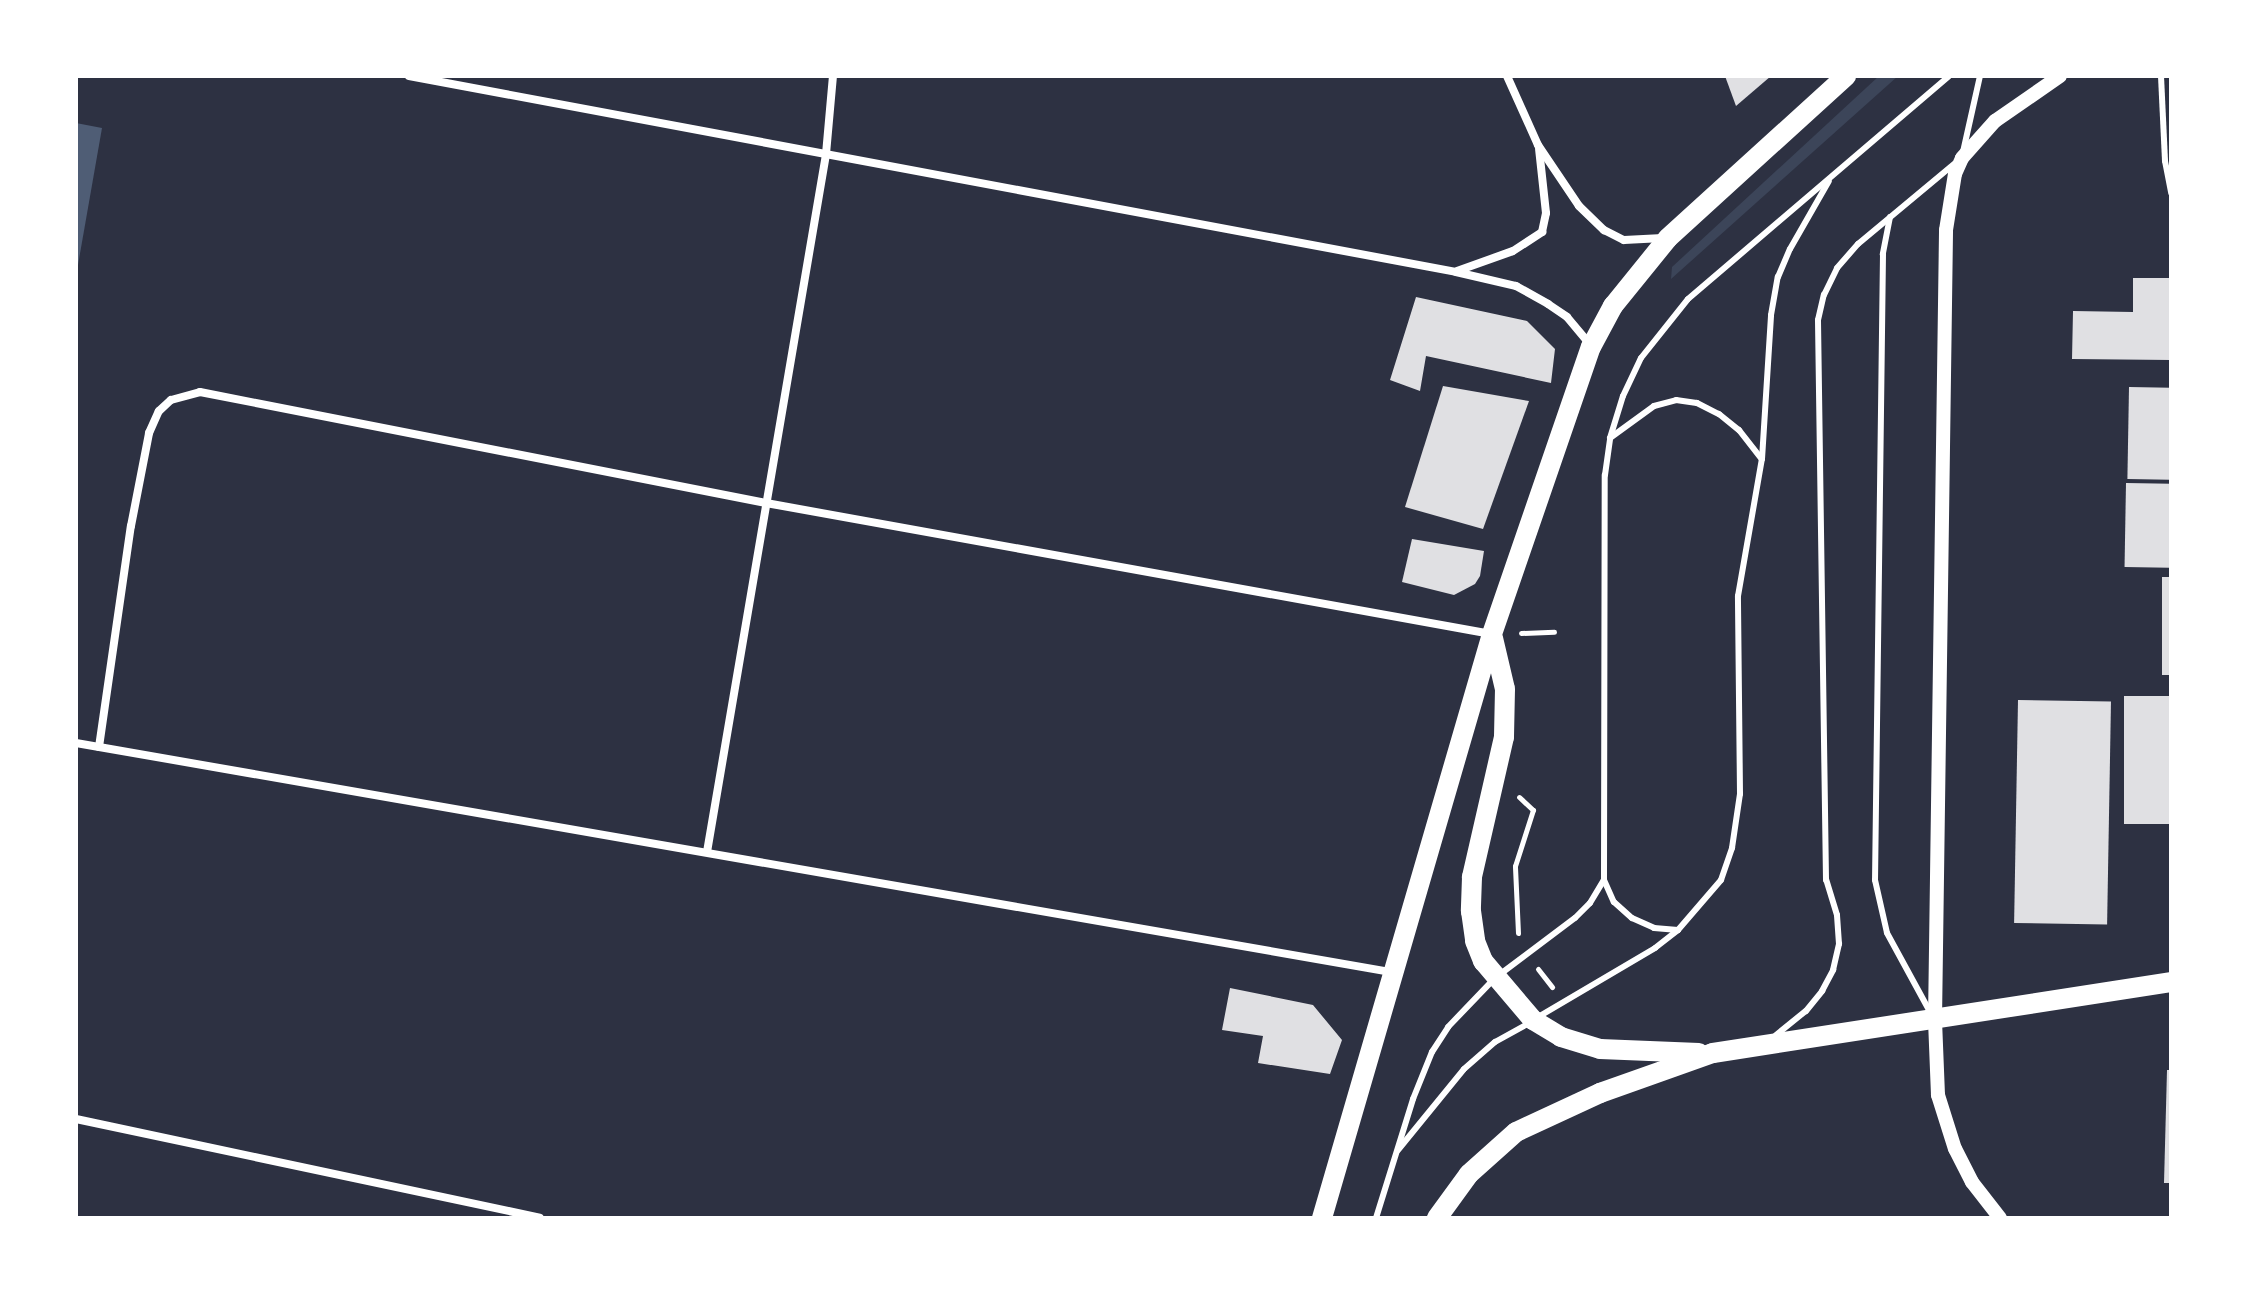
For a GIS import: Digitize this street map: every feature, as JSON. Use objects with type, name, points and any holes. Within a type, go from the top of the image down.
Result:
[{"type":"main road","points":[[1322,1218],[1492,634],[1591,347],[1613,306],[1668,238],[1846,76]]},
{"type":"main road","points":[[1492,634],[1505,689],[1504,737],[1497,778],[1480,839],[1471,911],[1475,941],[1495,978],[1533,1020],[1561,1037],[1600,1049],[1713,1053],[2171,982]]},
{"type":"main road","points":[[1437,1218],[1469,1174],[1516,1132],[1600,1093],[1713,1053]]},
{"type":"street","points":[[409,76],[1456,272],[1516,286],[1567,317],[1591,347]]},
{"type":"street","points":[[707,852],[826,154],[833,76]]},
{"type":"street","points":[[1507,76],[1538,145],[1579,206],[1604,230],[1624,240],[1668,238]]},
{"type":"street","points":[[2000,1218],[1972,1182],[1944,1124],[1938,1095],[1935,1020],[1946,230],[1953,183],[1962,158],[1995,121],[2060,76]]},
{"type":"street","points":[[1456,272],[1513,251],[1542,232],[1546,213],[1538,145]]},
{"type":"street","points":[[99,747],[131,526],[149,433],[159,411],[181,395],[200,392],[766,503],[1492,634]]},
{"type":"street","points":[[76,743],[1394,973]]},
{"type":"street","points":[[76,1119],[540,1218]]},
{"type":"lane","points":[[1678,930],[1654,928],[1632,918],[1614,902],[1604,880],[1605,475],[1610,438],[1623,396],[1641,358],[1688,299],[1949,76]]},
{"type":"lane","points":[[1760,1046],[1806,1011],[1833,970],[1839,944],[1837,915],[1826,880],[1818,320],[1824,295],[1837,268],[1858,244],[1962,158],[1980,76]]},
{"type":"lane","points":[[2161,76],[2171,193]]},
{"type":"lane","points":[[2162,104],[2171,105]]},
{"type":"lane","points":[[1396,1153],[1464,1069],[1495,1042],[1655,948],[1678,930],[1721,880],[1738,819],[1738,596],[1762,459],[1771,315],[1778,277],[1809,209],[1835,171]]},
{"type":"lane","points":[[1890,217],[1883,254],[1875,880],[1887,933],[1935,1020]]},
{"type":"lane","points":[[1610,438],[1654,406],[1676,400],[1697,403],[1739,430],[1762,459]]},
{"type":"lane","points":[[1376,1218],[1432,1052],[1448,1027],[1495,978],[1575,918],[1590,903],[1604,880]]},
{"type":"path","points":[[1497,778],[1533,810],[1515,866],[1515,925],[1526,953],[1563,1002]]},
{"type":"shaded area","points":[[1879,76],[1898,76],[1671,279],[1672,267]]},
{"type":"shaded area","points":[[76,123],[102,128],[78,265],[76,265]]},
{"type":"building","points":[[1725,76],[1771,76],[1736,106]]},
{"type":"building","points":[[2133,278],[2171,278],[2171,360],[2072,359],[2073,311],[2133,312]]},
{"type":"building","points":[[1416,297],[1527,321],[1555,349],[1551,383],[1426,356],[1420,391],[1390,380]]},
{"type":"building","points":[[1443,386],[1529,401],[1483,529],[1405,507]]},
{"type":"building","points":[[2129,387],[2171,388],[2169,480],[2127,479]]},
{"type":"building","points":[[2126,483],[2171,484],[2170,568],[2125,567]]},
{"type":"building","points":[[1412,539],[1484,551],[1480,576],[1475,584],[1454,595],[1402,582]]},
{"type":"building","points":[[2162,577],[2171,577],[2171,675],[2162,675]]},
{"type":"building","points":[[2124,696],[2171,696],[2171,824],[2124,824]]},
{"type":"building","points":[[2018,700],[2111,702],[2107,925],[2014,923]]},
{"type":"building","points":[[1230,988],[1313,1005],[1342,1040],[1330,1074],[1258,1063],[1263,1036],[1222,1030]]},
{"type":"building","points":[[2167,1070],[2171,1070],[2171,1183],[2164,1183]]}]
